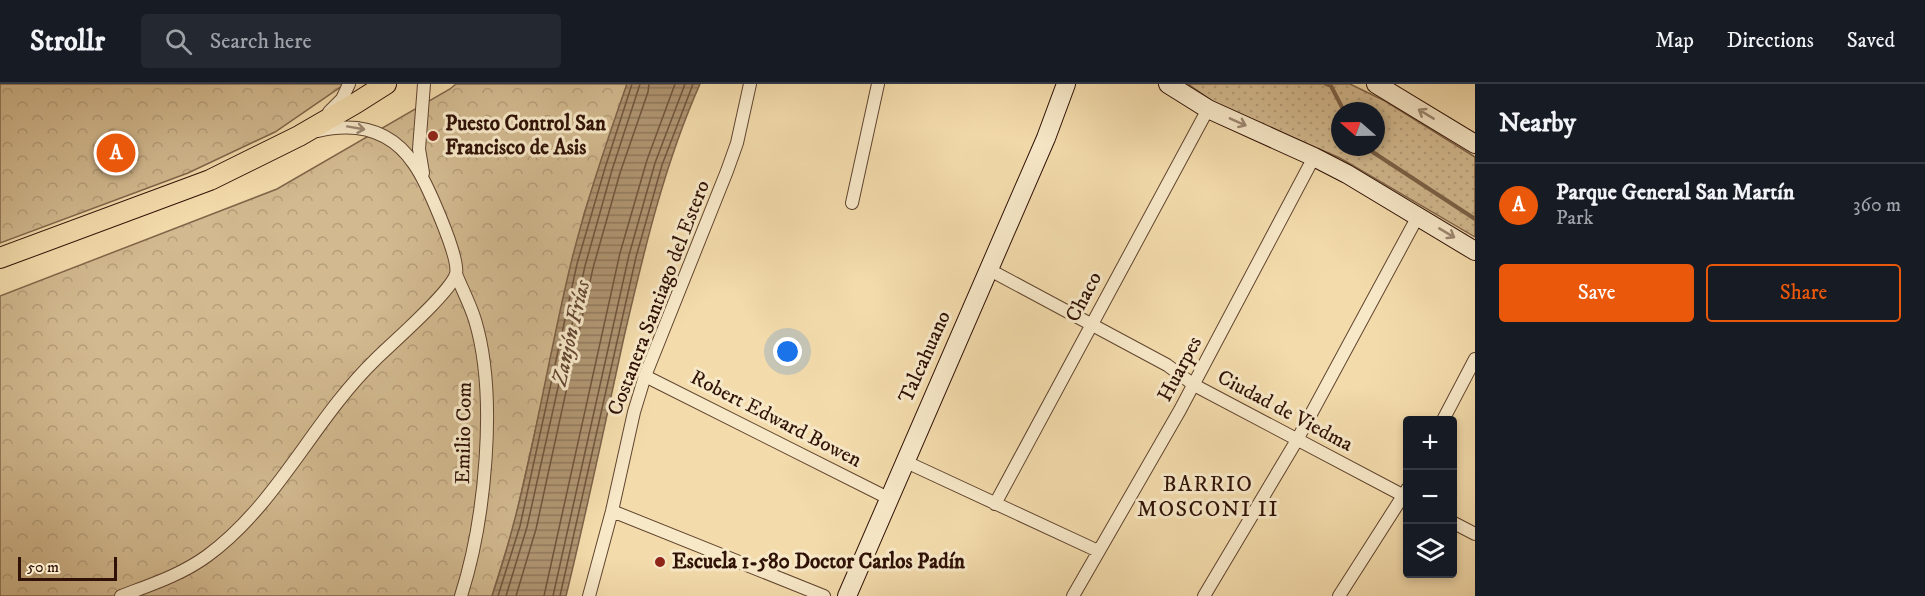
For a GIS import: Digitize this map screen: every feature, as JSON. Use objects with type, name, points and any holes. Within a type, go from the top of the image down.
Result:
[{"type":"main road","points":[[0,258],[210,180],[299,136],[386,84]]},
{"type":"street","points":[[299,136],[331,111],[342,99],[349,84]]},
{"type":"street","points":[[424,84],[419,149],[425,183]]},
{"type":"street","name":"Costanera Santiago del Estero","points":[[588,596],[612,511],[632,421],[645,376],[727,171],[737,143],[750,84]]},
{"type":"street","points":[[852,203],[878,84]]},
{"type":"street","name":"Talcahuano","points":[[1046,138],[1066,84]]},
{"type":"street","name":"Talcahuano","points":[[846,596],[1046,138],[1074,84]]},
{"type":"street","points":[[1168,84],[1208,109],[1314,157],[1475,251]]},
{"type":"street","points":[[1381,85],[1475,144]]},
{"type":"street","name":"Chaco","points":[[994,504],[1208,109]]},
{"type":"street","points":[[299,136],[346,126],[374,132],[399,146],[415,164],[425,183]]},
{"type":"street","name":"Huarpes","points":[[1073,596],[1194,385],[1314,157]]},
{"type":"street","name":"Emilio Com","points":[[425,183],[456,258],[456,274],[475,321],[484,370],[486,422],[483,488],[474,548],[461,596]]},
{"type":"street","points":[[1204,596],[1298,440],[1418,216]]},
{"type":"street","name":"Ciudad de Viedma","points":[[988,269],[1167,365],[1194,385],[1403,492]]},
{"type":"street","points":[[121,596],[184,570],[207,556],[244,523],[269,495],[356,379],[430,307],[456,274]]},
{"type":"street","points":[[1445,416],[1475,359]]},
{"type":"street","name":"Robert Edward Bowen","points":[[645,376],[888,498]]},
{"type":"street","points":[[904,461],[1098,551]]},
{"type":"street","points":[[1339,596],[1403,499]]},
{"type":"street","points":[[612,511],[824,596]]},
{"type":"street","points":[[1456,524],[1475,534]]},
{"type":"green space","points":[[0,84],[345,84],[275,132],[188,173],[0,243]]},
{"type":"green space","points":[[456,84],[627,84],[584,214],[514,525],[492,596],[0,596],[0,296],[277,189]]},
{"type":"green space","points":[[1188,84],[1350,84],[1385,101],[1475,157],[1475,237],[1335,156],[1385,156],[1385,102],[1331,102],[1331,154],[1218,105]]},
{"type":"water","name":"Zanjón Frías","points":[[627,84],[700,84],[665,177],[647,241],[566,596],[492,596],[516,514],[577,240]]},
{"type":"waterway","points":[[1326,84],[1331,86],[1339,102]]},
{"type":"waterway","points":[[1379,156],[1475,219]]},
{"type":"place","name":"Puesto Control San Francisco de Asis","points":[[433,136]]},
{"type":"place","name":"Parque General San Martín","points":[[116,153]]},
{"type":"place","name":"Escuela 1-580 Doctor Carlos Padín","points":[[660,562]]},
{"type":"district","name":"BARRIO MOSCONI II","points":[[1208,497]]}]
